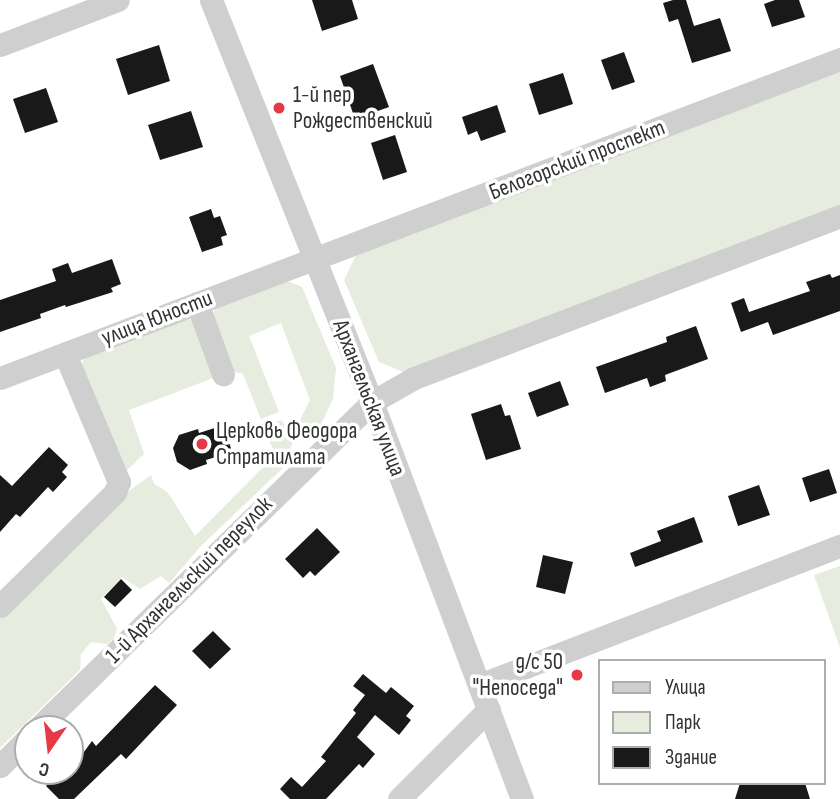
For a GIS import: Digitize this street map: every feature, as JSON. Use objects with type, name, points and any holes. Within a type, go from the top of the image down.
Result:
[{"type":"street","points":[[0,45],[118,0]]},
{"type":"street","name":"Архангельская улица","points":[[211,0],[372,402],[522,799]]},
{"type":"street","name":"Белогорский проспект","points":[[314,258],[840,59]]},
{"type":"street","points":[[372,402],[414,378],[840,216]]},
{"type":"street","name":"улица Юности","points":[[0,378],[314,258]]},
{"type":"street","points":[[197,303],[223,374]]},
{"type":"street","points":[[0,606],[115,492],[119,482],[65,354]]},
{"type":"street","name":"1-й Архангельский переулок","points":[[51,715],[372,402]]},
{"type":"street","points":[[480,685],[840,546]]},
{"type":"street","points":[[399,799],[489,709]]},
{"type":"street","points":[[0,765],[14,752]]},
{"type":"green space","points":[[840,69],[840,209],[406,373],[379,362],[344,280],[357,253]]},
{"type":"green space","points":[[283,279],[302,287],[336,368],[333,399],[317,433],[304,430],[298,424],[310,400],[281,323],[249,336],[279,412],[261,419],[243,374],[232,371],[211,319],[218,302]]},
{"type":"green space","points":[[188,318],[195,323],[216,377],[129,410],[144,454],[125,472],[82,377],[82,363],[88,353]]},
{"type":"green space","points":[[282,420],[292,443],[288,463],[200,547],[169,583],[161,576],[140,589],[122,577],[101,599],[117,629],[114,638],[107,644],[91,642],[81,654],[80,670],[34,715],[14,715],[14,734],[0,748],[0,617],[125,494],[151,475],[154,484],[166,491],[172,499],[195,536],[275,455],[264,427]]},
{"type":"green space","points":[[840,566],[840,648],[814,575]]},
{"type":"building","points":[[312,0],[352,0],[358,19],[322,31]]},
{"type":"building","points":[[686,0],[694,26],[720,18],[731,51],[692,63],[678,19],[669,22],[663,3]]},
{"type":"building","points":[[775,0],[799,0],[805,17],[772,27],[764,4]]},
{"type":"building","points":[[159,45],[170,81],[128,95],[116,59]]},
{"type":"building","points":[[624,52],[635,82],[612,90],[601,60]]},
{"type":"building","points":[[373,64],[389,107],[355,119],[340,76]]},
{"type":"building","points":[[563,73],[573,104],[539,115],[529,84]]},
{"type":"building","points":[[46,88],[58,122],[25,133],[13,99]]},
{"type":"building","points":[[497,105],[506,132],[481,141],[477,131],[468,135],[462,117]]},
{"type":"building","points":[[191,111],[203,147],[160,160],[148,125]]},
{"type":"building","points":[[395,135],[407,172],[383,180],[371,143]]},
{"type":"building","points":[[211,209],[214,218],[220,216],[227,235],[221,237],[223,245],[202,252],[189,217]]},
{"type":"building","points":[[112,259],[121,284],[111,288],[113,292],[66,307],[65,305],[40,314],[41,318],[0,332],[0,300],[56,281],[52,269],[68,263],[72,273]]},
{"type":"building","points":[[830,274],[832,278],[840,275],[840,311],[773,335],[768,322],[741,332],[731,303],[744,298],[749,312],[810,291],[806,282]]},
{"type":"building","points":[[696,326],[708,359],[665,375],[666,381],[650,387],[647,378],[605,393],[596,367],[667,342],[666,337]]},
{"type":"building","points":[[560,381],[569,405],[537,417],[528,393]]},
{"type":"building","points":[[501,404],[505,416],[510,415],[521,449],[486,460],[471,414]]},
{"type":"building","name":"Церковь Феодора Стратилата","points":[[224,425],[232,452],[206,460],[207,464],[190,470],[177,462],[173,448],[179,435],[198,429],[199,433]]},
{"type":"building","points":[[49,447],[68,465],[62,472],[67,477],[53,492],[48,487],[20,517],[16,514],[0,532],[0,475],[12,486]]},
{"type":"building","points":[[829,469],[837,493],[810,502],[802,478]]},
{"type":"building","points":[[759,485],[770,515],[738,526],[728,496]]},
{"type":"building","points":[[694,517],[703,542],[635,567],[630,553],[661,541],[657,531]]},
{"type":"building","points":[[317,528],[340,552],[315,576],[310,571],[303,578],[285,559]]},
{"type":"building","points":[[543,555],[573,562],[565,594],[536,587]]},
{"type":"building","points":[[121,579],[132,590],[115,607],[104,597]]},
{"type":"building","points":[[213,631],[231,649],[210,669],[192,651]]},
{"type":"building","points":[[363,674],[386,693],[391,687],[414,706],[406,716],[411,720],[399,735],[375,715],[357,737],[375,754],[363,768],[359,764],[326,799],[290,799],[280,789],[291,777],[302,787],[326,761],[321,757],[356,713],[353,710],[365,695],[353,686]]},
{"type":"building","points":[[155,685],[177,705],[126,759],[121,754],[74,799],[59,799],[46,786],[84,785],[84,752],[92,741],[96,746]]},
{"type":"building","points":[[739,785],[806,785],[810,799],[735,799]]},
{"type":"place","name":"1-й пер Рождественский","points":[[279,108]]},
{"type":"place","name":"Церковь Феодора Стратилата","points":[[202,444]]},
{"type":"place","name":"д/с 50 \"Непоседа\"","points":[[577,675]]}]
